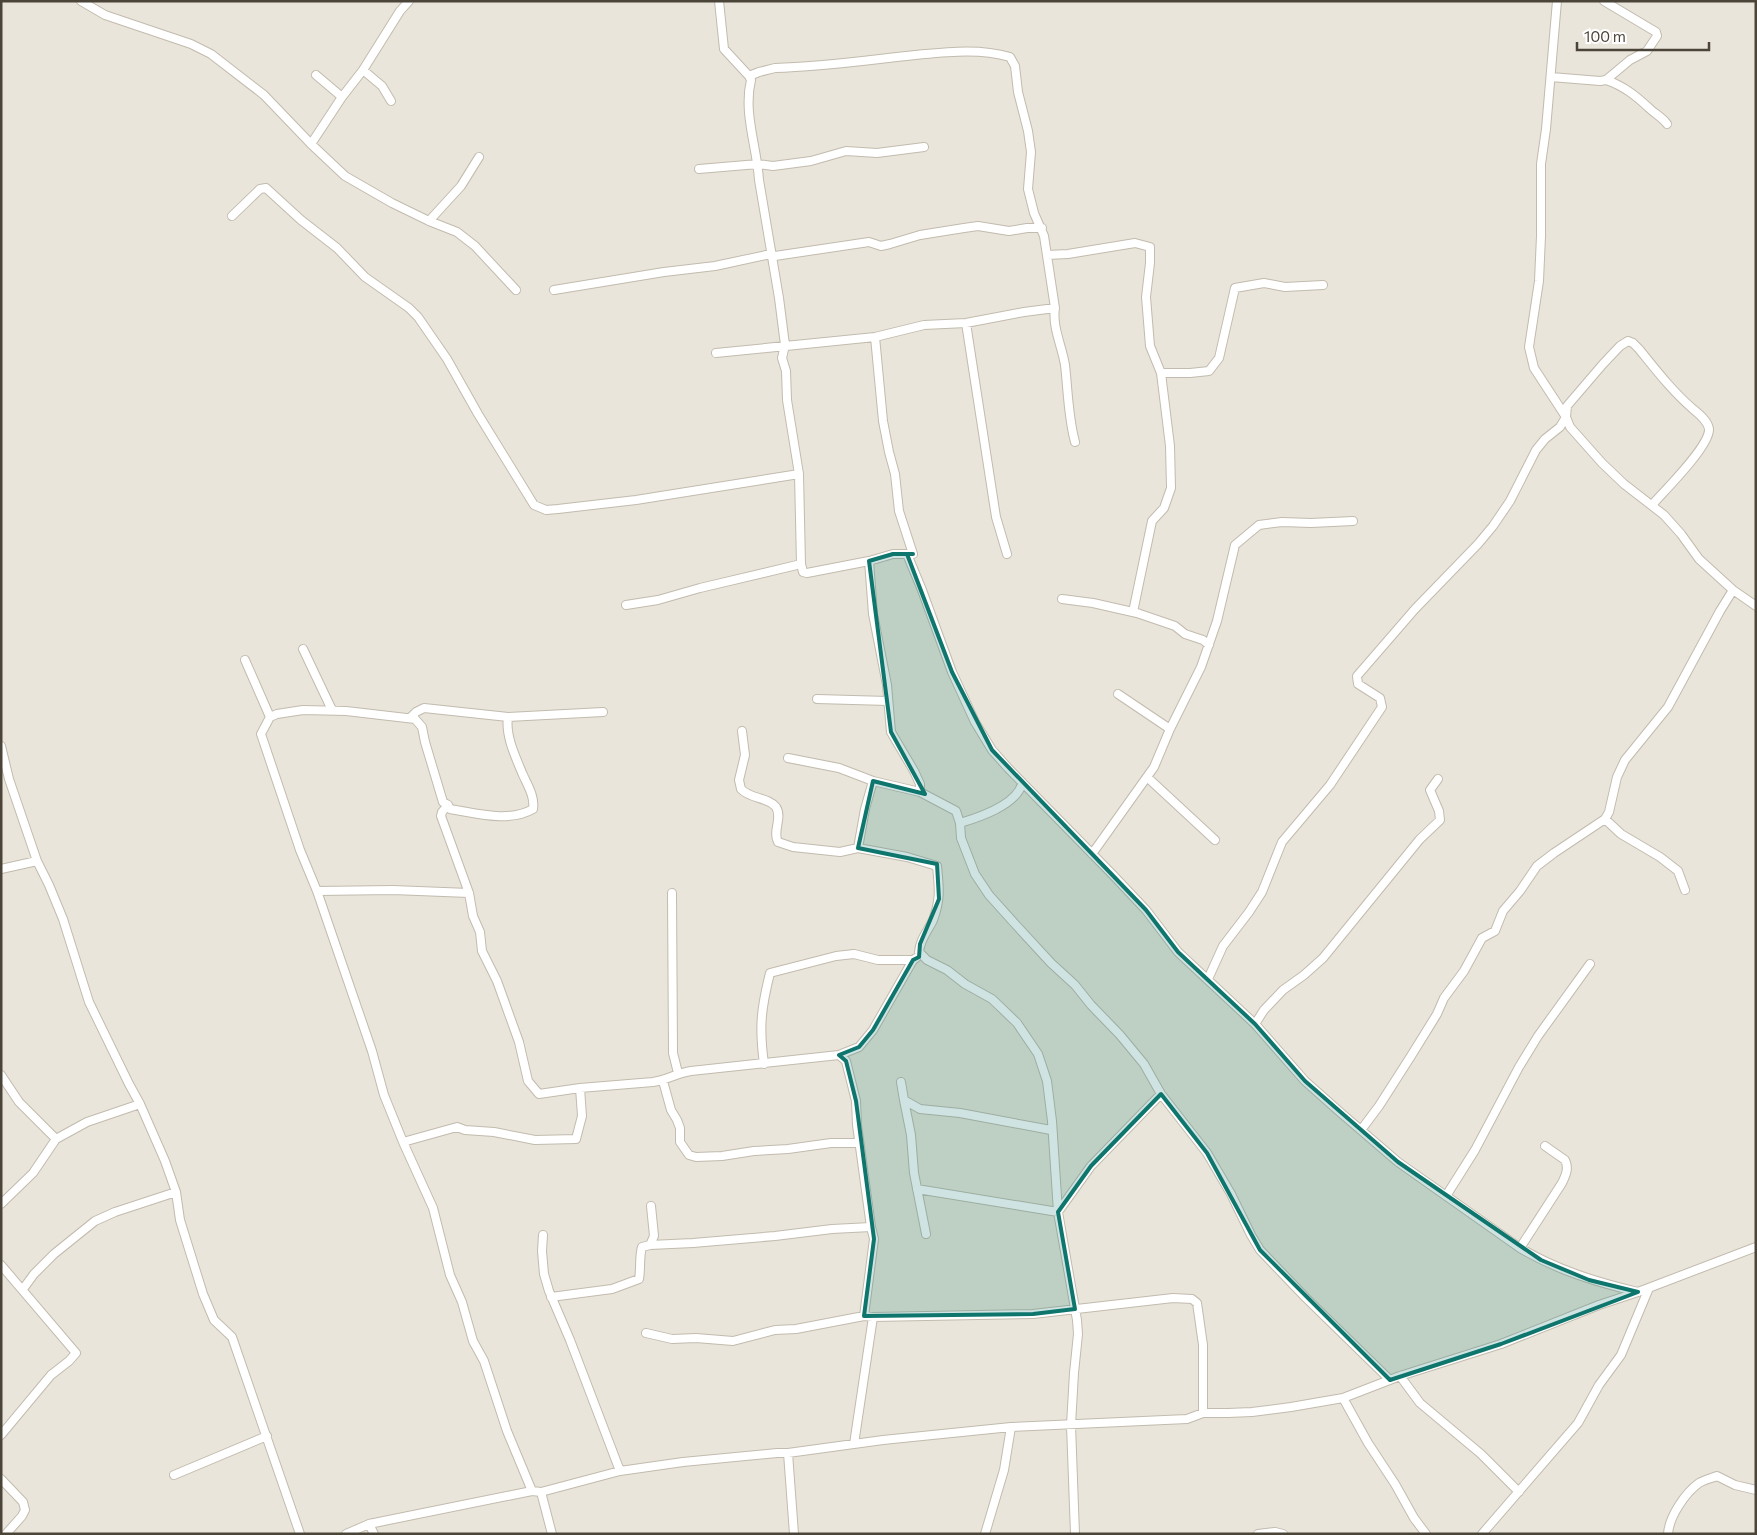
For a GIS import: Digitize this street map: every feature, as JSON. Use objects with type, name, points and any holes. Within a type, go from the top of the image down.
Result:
[{"type":"street","points":[[81,1],[105,15],[191,44],[210,54],[264,95],[345,176],[429,221],[457,232],[476,246],[516,290]]},
{"type":"street","points":[[311,144],[409,1]]},
{"type":"street","points":[[719,1],[724,49],[750,76],[751,80],[749,114],[785,345],[782,358],[799,474],[801,564],[803,572],[807,573],[869,561],[893,554],[913,554],[899,511],[895,474],[883,421],[874,338]]},
{"type":"street","points":[[1557,1],[1541,164],[1541,236],[1538,281],[1529,347],[1534,368],[1566,417],[1570,427],[1602,464],[1664,515],[1699,559],[1734,590],[1756,606]]},
{"type":"street","points":[[1551,77],[1606,80],[1630,60],[1647,51],[1657,36],[1656,32],[1604,1]]},
{"type":"street","points":[[750,76],[775,68],[946,52],[977,51],[1010,57],[1015,66],[1018,92],[1031,152],[1028,190],[1034,213],[1042,228],[1055,308],[1054,318],[1064,364],[1067,402],[1075,442]]},
{"type":"street","points":[[363,70],[382,86],[391,101]]},
{"type":"street","points":[[316,75],[342,98]]},
{"type":"street","points":[[1606,80],[1624,87],[1638,97],[1667,124]]},
{"type":"street","points":[[699,169],[758,164],[773,166],[811,161],[846,151],[878,153],[924,147]]},
{"type":"street","points":[[429,221],[461,186],[479,157]]},
{"type":"street","points":[[232,216],[260,189],[266,188],[301,220],[337,248],[365,276],[409,308],[418,317],[447,359],[478,414],[534,505],[539,508],[558,510],[799,474]]},
{"type":"street","points":[[554,290],[664,272],[715,266],[771,254],[776,256],[869,242],[881,246],[920,235],[978,226],[1004,231],[1042,228]]},
{"type":"street","points":[[1047,255],[1068,254],[1135,243],[1150,247],[1146,297],[1150,346],[1161,373],[1170,446],[1171,488],[1164,508],[1152,521],[1133,612]]},
{"type":"street","points":[[1161,373],[1210,371],[1219,358],[1235,288],[1264,283],[1285,287],[1323,286]]},
{"type":"street","points":[[716,353],[785,345],[845,342],[874,338],[924,325],[966,323],[1055,308]]},
{"type":"street","points":[[966,323],[996,517],[1007,554]]},
{"type":"street","points":[[1208,978],[1223,946],[1262,892],[1282,842],[1330,785],[1382,707],[1380,698],[1358,684],[1357,676],[1415,608],[1478,544],[1510,501],[1536,450],[1545,439],[1560,427],[1566,417],[1567,406],[1620,346],[1628,341],[1639,349],[1677,396],[1701,416],[1709,429],[1702,449],[1652,505]]},
{"type":"street","points":[[1092,854],[1154,767],[1170,728],[1201,667],[1218,620],[1235,545],[1259,525],[1282,522],[1353,521]]},
{"type":"street","points":[[907,554],[952,672],[975,722],[992,750],[1022,784],[1146,910],[1178,952],[1256,1024],[1305,1080],[1398,1162],[1520,1248],[1541,1260],[1589,1280],[1638,1292]]},
{"type":"street","points":[[869,561],[873,614],[886,685],[891,732],[914,771],[920,784],[920,792]]},
{"type":"street","points":[[626,606],[658,600],[801,564]]},
{"type":"street","points":[[1360,1130],[1379,1106],[1437,1014],[1444,998],[1464,971],[1482,938],[1495,931],[1503,910],[1520,891],[1537,866],[1554,852],[1605,819],[1609,812],[1617,777],[1625,760],[1668,707],[1720,611],[1734,590]]},
{"type":"street","points":[[1062,599],[1092,602],[1133,612],[1174,626],[1185,634],[1204,640],[1209,645]]},
{"type":"street","points":[[303,649],[332,710]]},
{"type":"street","points":[[245,660],[270,717]]},
{"type":"street","points":[[1118,694],[1170,728]]},
{"type":"street","points":[[816,699],[888,701]]},
{"type":"street","points":[[410,718],[424,708],[508,717],[603,712]]},
{"type":"street","points":[[508,717],[508,732],[534,801],[533,809],[521,815],[490,815],[450,809],[443,802],[422,727],[419,722],[410,718],[332,710],[303,710],[270,717],[261,734],[300,850],[317,891],[372,1051],[384,1095],[433,1208],[450,1275],[462,1302],[473,1341],[484,1361],[507,1431],[532,1490]]},
{"type":"street","points":[[742,731],[745,755],[739,780],[741,789],[776,807],[778,822],[775,834],[778,842],[784,845],[840,852],[858,848],[906,857],[937,866],[940,887],[939,899],[932,920],[920,944],[919,952],[927,960],[947,970],[965,984],[992,999],[1017,1023],[1038,1054],[1047,1081],[1058,1212],[1078,1334],[1071,1426],[1075,1534]]},
{"type":"street","points":[[2,749],[9,779],[37,861],[63,919],[83,984],[97,1021],[140,1104],[162,1154],[176,1192],[180,1220],[203,1294],[214,1320],[232,1337],[300,1534]]},
{"type":"street","points":[[788,758],[839,768],[873,781],[920,792],[956,811],[964,848],[975,874],[989,895],[1051,963],[1075,985],[1091,1005],[1120,1034],[1144,1064],[1161,1094],[1207,1153],[1260,1250],[1390,1380]]},
{"type":"street","points":[[1147,777],[1216,840]]},
{"type":"street","points":[[1256,1024],[1264,1010],[1282,990],[1304,975],[1323,958],[1420,839],[1440,820],[1439,811],[1430,790],[1438,779]]},
{"type":"street","points":[[858,848],[865,809],[873,781]]},
{"type":"street","points":[[960,823],[994,810],[1011,800],[1021,790],[1022,784]]},
{"type":"street","points":[[448,806],[442,812],[442,822],[469,893],[473,916],[480,932],[482,951],[497,982],[519,1042],[528,1081],[539,1094],[580,1088],[663,1081],[678,1073],[720,1067],[839,1055],[860,1047],[912,960]]},
{"type":"street","points":[[1605,819],[1621,834],[1660,857],[1678,871],[1685,890]]},
{"type":"street","points":[[1,869],[37,861]]},
{"type":"street","points":[[317,891],[393,890],[469,893]]},
{"type":"street","points":[[672,893],[673,1053],[678,1073]]},
{"type":"street","points":[[764,1064],[760,1020],[770,973],[836,956],[854,954],[878,960],[912,960],[922,955]]},
{"type":"street","points":[[1446,1196],[1475,1150],[1519,1067],[1538,1036],[1590,964]]},
{"type":"street","points":[[839,1055],[846,1061],[856,1101],[859,1143],[874,1239],[864,1316]]},
{"type":"street","points":[[1,1075],[19,1102],[56,1139]]},
{"type":"street","points":[[663,1081],[671,1110],[680,1128],[680,1142],[689,1155],[696,1157],[722,1156],[831,1143],[859,1143]]},
{"type":"street","points":[[901,1082],[911,1136],[917,1189],[926,1234]]},
{"type":"street","points":[[403,1142],[458,1127],[465,1130],[494,1132],[535,1140],[576,1139],[582,1116],[580,1088]]},
{"type":"street","points":[[1058,1212],[1091,1166],[1161,1094]]},
{"type":"street","points":[[904,1100],[920,1109],[941,1110],[1052,1130]]},
{"type":"street","points":[[1,1204],[33,1173],[56,1139],[87,1122],[140,1104]]},
{"type":"street","points":[[1520,1248],[1567,1172],[1565,1160],[1545,1146]]},
{"type":"street","points":[[917,1189],[1058,1212]]},
{"type":"street","points":[[23,1289],[34,1274],[54,1254],[95,1221],[132,1206],[176,1192]]},
{"type":"street","points":[[650,1245],[654,1236],[651,1206]]},
{"type":"street","points":[[552,1297],[612,1289],[639,1279],[642,1247],[650,1245],[693,1244],[832,1229],[871,1227]]},
{"type":"street","points":[[542,1235],[544,1274],[620,1471]]},
{"type":"street","points":[[346,1534],[369,1524],[532,1490],[541,1492],[620,1471],[1011,1427],[1035,1425],[1071,1426],[1187,1418],[1204,1413],[1261,1410],[1343,1398],[1400,1376],[1500,1344],[1756,1247]]},
{"type":"street","points":[[1,1264],[76,1353],[51,1376],[1,1435]]},
{"type":"street","points":[[1482,1534],[1578,1423],[1599,1385],[1620,1355],[1650,1288]]},
{"type":"street","points":[[646,1333],[672,1339],[696,1338],[733,1341],[775,1330],[796,1330],[864,1316],[873,1318],[1033,1314],[1173,1298],[1192,1299],[1197,1303],[1203,1345],[1204,1413]]},
{"type":"street","points":[[854,1444],[873,1318]]},
{"type":"street","points":[[1400,1376],[1420,1403],[1469,1443],[1519,1492]]},
{"type":"street","points":[[1343,1398],[1368,1443],[1395,1484],[1414,1518],[1426,1534]]},
{"type":"street","points":[[985,1534],[1004,1470],[1011,1427]]},
{"type":"street","points":[[174,1475],[267,1436]]},
{"type":"street","points":[[788,1453],[794,1534]]},
{"type":"street","points":[[1668,1534],[1668,1523],[1678,1506],[1699,1483],[1717,1476],[1735,1485],[1756,1490]]},
{"type":"street","points":[[1,1479],[23,1502],[25,1510],[6,1534]]},
{"type":"street","points":[[541,1492],[552,1534]]},
{"type":"street","points":[[369,1524],[374,1534]]},
{"type":"street","points":[[1258,1534],[1275,1532],[1282,1534]]},
{"type":"highlighted area","points":[[893,554],[907,554],[952,672],[992,750],[1146,910],[1178,952],[1255,1024],[1305,1081],[1398,1162],[1541,1260],[1589,1280],[1638,1292],[1501,1344],[1390,1380],[1260,1250],[1207,1153],[1161,1094],[1091,1166],[1058,1212],[1075,1309],[1033,1314],[864,1316],[874,1239],[856,1101],[846,1061],[839,1055],[859,1047],[873,1030],[913,960],[919,957],[920,944],[939,899],[937,864],[858,848],[873,781],[925,794],[891,732],[869,561]]},
{"type":"shaded area","points":[[1,1],[1756,1],[1756,1534],[1,1534]]}]
